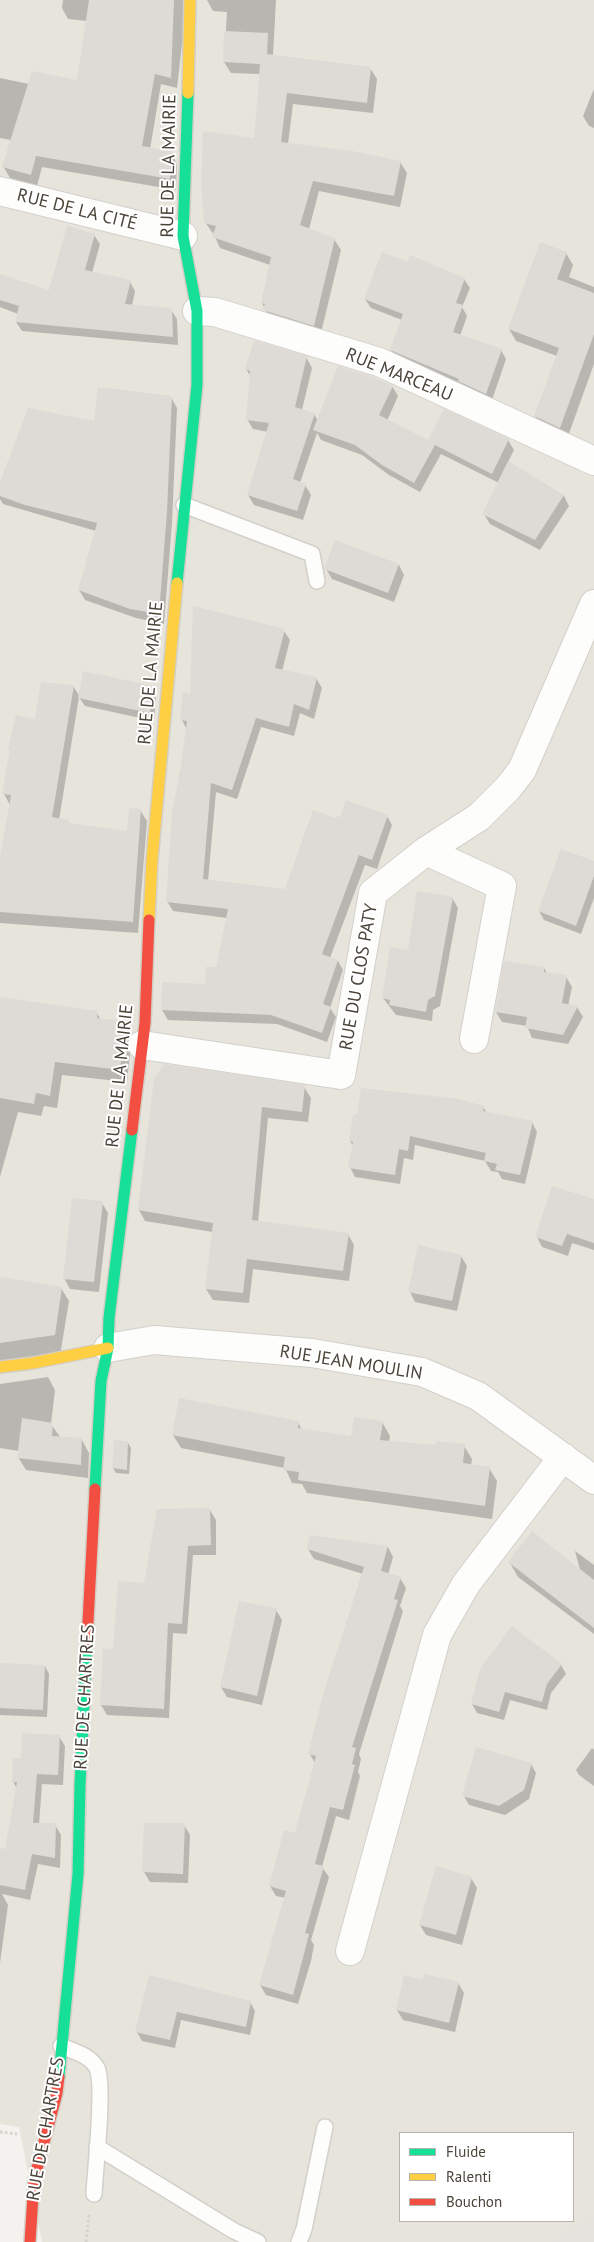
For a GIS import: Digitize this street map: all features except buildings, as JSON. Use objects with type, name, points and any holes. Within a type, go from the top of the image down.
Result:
[{"type":"street","name":"RUE DE LA MAIRIE","points":[[108,1348],[109,1318],[145,1022],[152,860],[184,505],[197,385],[197,311],[183,236],[187,153],[190,0]]},
{"type":"street","name":"RUE DE LA CITÉ","points":[[0,191],[183,236]]},
{"type":"street","name":"RUE MARCEAU","points":[[197,311],[215,312],[379,362],[594,461]]},
{"type":"street","points":[[426,851],[479,817],[508,788],[522,770],[594,604]]},
{"type":"street","name":"RUE DU CLOS PATY","points":[[142,1045],[341,1076],[373,893],[426,851]]},
{"type":"street","points":[[426,851],[502,886],[474,1039]]},
{"type":"street","name":"RUE JEAN MOULIN","points":[[108,1348],[154,1340],[312,1353],[422,1372],[478,1396],[594,1480]]},
{"type":"street","points":[[0,1367],[33,1363],[108,1348]]},
{"type":"street","name":"RUE DE CHARTRES","points":[[30,2242],[34,2180],[57,2093],[78,1874],[80,1785],[100,1381],[108,1348]]},
{"type":"street","points":[[350,1951],[437,1636],[466,1584],[563,1457]]},
{"type":"lane","points":[[184,505],[312,554],[317,581]]},
{"type":"lane","name":"RUE DE CHARTRES","points":[[62,2046],[88,2057],[97,2068],[100,2091],[94,2194]]},
{"type":"lane","points":[[299,2242],[304,2229],[326,2127]]},
{"type":"lane","points":[[97,2147],[234,2232],[258,2242]]},
{"type":"shaded area","points":[[0,0],[594,0],[594,2242],[42,2242],[19,2127],[0,2124]]},
{"type":"shaded area","points":[[594,2216],[594,2242],[552,2242]]},
{"type":"traffic: fast","points":[[177,583],[197,385],[197,311],[183,236],[188,93]]},
{"type":"traffic: fast","points":[[95,1489],[101,1381],[108,1348],[109,1318],[132,1130]]},
{"type":"traffic: fast","points":[[59,2077],[78,1874],[87,1641]]},
{"type":"traffic: slow","points":[[188,93],[190,0]]},
{"type":"traffic: slow","points":[[149,920],[152,860],[177,583]]},
{"type":"traffic: slow","points":[[0,1367],[33,1363],[108,1348]]},
{"type":"traffic: jam","points":[[132,1130],[145,1023],[149,920]]},
{"type":"traffic: jam","points":[[87,1641],[95,1489]]},
{"type":"traffic: jam","points":[[30,2242],[34,2180],[57,2093],[59,2077]]}]
